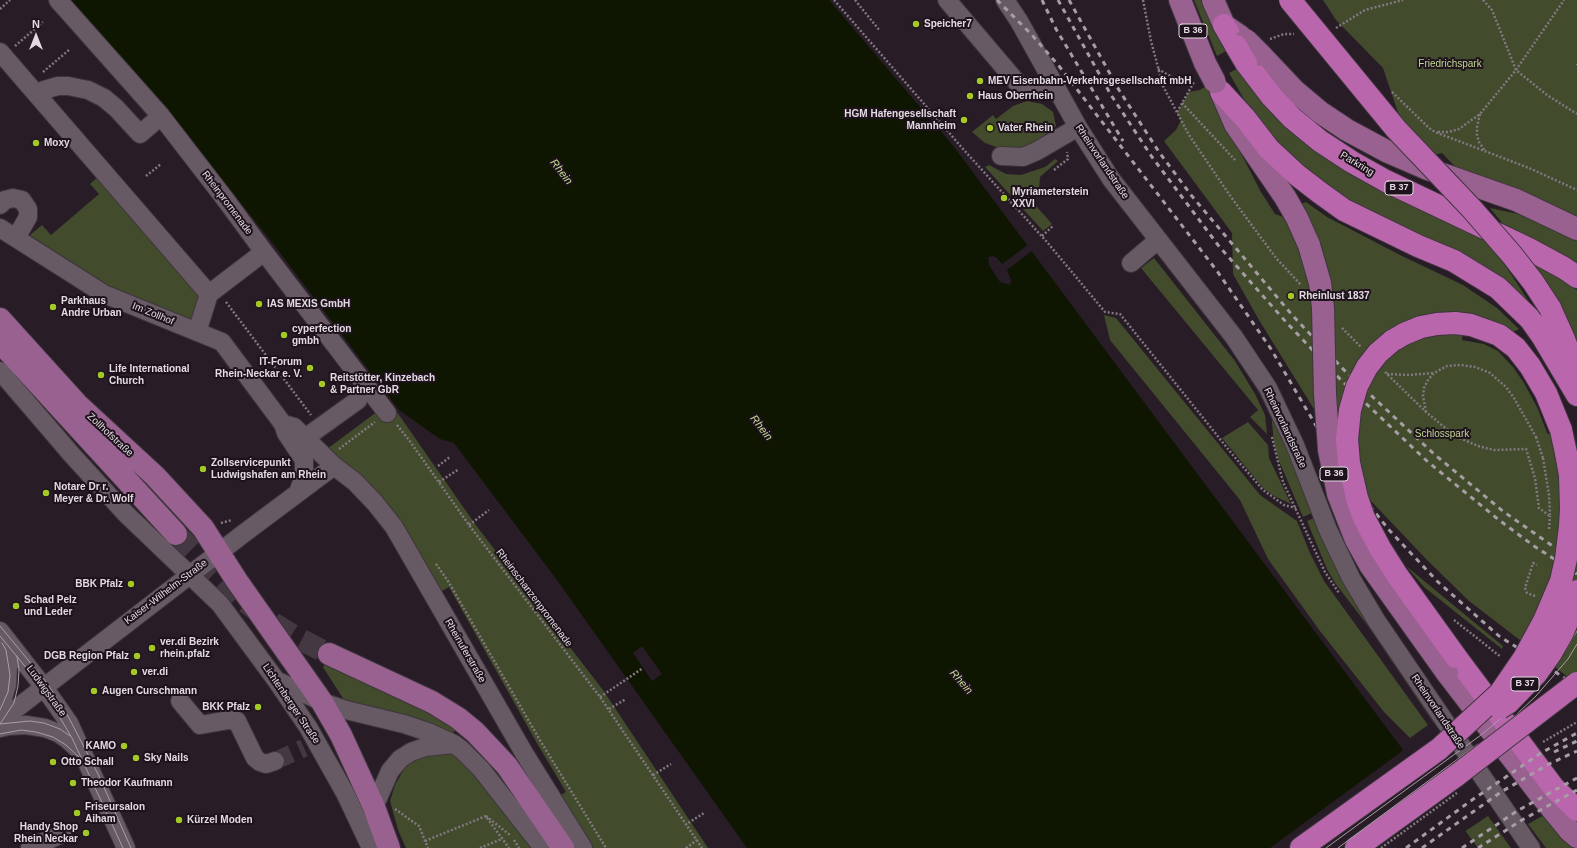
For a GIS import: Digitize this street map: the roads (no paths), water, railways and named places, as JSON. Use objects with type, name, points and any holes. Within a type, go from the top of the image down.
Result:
[{"type":"highway","points":[[1290,0],[1396,129],[1472,209],[1533,282],[1550,308],[1564,339],[1577,374]]},
{"type":"highway","name":"Parkring","points":[[1224,25],[1251,49],[1272,98],[1292,118],[1320,141],[1386,182],[1529,249],[1564,268],[1577,277]]},
{"type":"highway","points":[[1214,79],[1269,149],[1296,175],[1318,192],[1344,210],[1418,246],[1454,261],[1498,288],[1530,319],[1542,336],[1577,395]]},
{"type":"highway","name":"B 36","points":[[1438,749],[1500,693],[1524,658],[1544,621],[1561,581],[1566,559],[1572,509],[1570,475],[1561,430],[1546,393],[1530,366],[1512,345],[1499,335],[1471,325],[1454,323],[1421,327],[1404,334],[1392,341],[1378,353],[1367,367],[1357,386],[1350,410],[1347,439],[1349,464],[1357,498],[1364,518],[1380,548],[1451,665],[1554,788],[1577,810]]},
{"type":"highway","name":"B 37","points":[[1301,848],[1438,749],[1508,703],[1536,674],[1551,653],[1563,632],[1573,607],[1577,591]]},
{"type":"highway","points":[[1356,848],[1457,775],[1577,684]]},
{"type":"main road","name":"B 36","points":[[1180,0],[1235,124],[1285,197],[1297,218],[1309,245],[1318,277],[1324,308],[1325,394],[1329,450],[1338,494],[1356,540],[1370,565],[1451,665],[1534,787],[1577,838]]},
{"type":"main road","name":"Parkring","points":[[1213,0],[1224,25]]},
{"type":"main road","points":[[1251,49],[1295,92],[1320,112],[1347,130],[1388,152],[1424,168],[1516,200],[1577,229]]},
{"type":"main road","name":"Zollhofstraße","points":[[0,319],[77,404],[155,476],[203,528],[218,553],[322,702],[384,808]]},
{"type":"main road","points":[[0,342],[176,534]]},
{"type":"main road","points":[[329,654],[432,702],[458,718],[475,732],[507,766],[563,848]]},
{"type":"main road","points":[[384,808],[389,848]]},
{"type":"street","name":"Rheinpromenade","points":[[58,0],[161,116],[387,413]]},
{"type":"street","points":[[947,0],[1020,86],[1054,86]]},
{"type":"street","name":"Rheinvorlandstraße","points":[[1005,0],[1019,21],[1054,86],[1111,179],[1234,337],[1268,388],[1305,469],[1320,512],[1340,557],[1376,620],[1531,848]]},
{"type":"street","points":[[5,51],[38,95],[212,292]]},
{"type":"street","points":[[38,95],[44,90],[58,86],[88,90],[110,103],[140,134],[161,116]]},
{"type":"street","points":[[1002,156],[1023,157],[1037,151],[1078,126]]},
{"type":"street","points":[[0,205],[5,200],[13,198],[22,200],[28,209],[28,216],[16,238]]},
{"type":"street","name":"Im Zollhof","points":[[0,228],[104,294],[222,342],[284,424],[286,433],[304,460],[304,477],[298,492]]},
{"type":"street","points":[[1130,263],[1158,240]]},
{"type":"street","points":[[197,332],[212,292],[264,252]]},
{"type":"street","points":[[0,371],[67,449],[125,513],[190,575]]},
{"type":"street","points":[[305,438],[358,400]]},
{"type":"street","name":"Im Zollhof","points":[[284,424],[294,427],[305,438],[334,459]]},
{"type":"street","name":"Kaiser-Wilhelm-Straße","points":[[0,721],[298,492],[334,459]]},
{"type":"street","name":"Rheinuferstraße","points":[[334,459],[375,503],[394,527],[524,753],[583,848]]},
{"type":"street","points":[[1305,469],[1320,472],[1331,478],[1344,493]]},
{"type":"street","name":"Lichtenberger Straße","points":[[190,575],[220,604],[276,680],[310,744],[345,793],[371,848]]},
{"type":"street","name":"Ludwigstraße","points":[[0,631],[44,686],[69,723],[126,848]]},
{"type":"street","points":[[0,640],[5,652],[8,667],[7,685],[0,708]]},
{"type":"street","points":[[276,680],[322,702],[346,710],[404,724],[428,732],[454,744],[485,773],[543,848]]},
{"type":"street","points":[[180,700],[200,725],[229,720],[237,721],[255,758],[266,764],[275,761]]},
{"type":"street","name":"Ludwigstraße","points":[[0,728],[26,725],[44,728],[58,733],[85,756]]},
{"type":"street","points":[[384,808],[390,771],[400,759],[411,752],[425,747],[454,744]]},
{"type":"street","points":[[30,848],[62,834]]},
{"type":"water","name":"Rhein","points":[[70,0],[829,0],[954,147],[1476,848],[747,848],[557,580],[454,443],[440,439],[399,410],[272,242],[166,110]]},
{"type":"tunnel","points":[[176,534],[247,603],[273,623],[329,654]]},
{"type":"tunnel","points":[[275,761],[304,748]]},
{"type":"tram line","points":[[0,626],[47,683],[69,718],[98,774],[131,848]]},
{"type":"tram line","points":[[1326,848],[1481,735],[1512,709],[1548,674],[1567,648],[1577,631]]},
{"type":"tram line","points":[[0,636],[42,687],[72,738],[123,848]]},
{"type":"tram line","points":[[0,710],[8,692],[10,675],[6,650],[2,643]]},
{"type":"tram line","points":[[1489,736],[1516,715],[1536,696],[1568,659],[1577,644]]},
{"type":"tram line","points":[[0,724],[14,703],[18,686],[19,670],[17,656]]},
{"type":"tram line","points":[[0,724],[30,721],[44,723],[60,729],[70,736]]},
{"type":"tram line","points":[[0,734],[21,730],[36,732],[53,737],[66,745],[80,758]]},
{"type":"tram line","points":[[1338,848],[1478,744]]},
{"type":"railway","points":[[997,0],[1032,35],[1059,66],[1217,271],[1271,349],[1335,458],[1390,531],[1438,582],[1499,636],[1577,686]]},
{"type":"railway","points":[[1042,0],[1056,29],[1123,141]]},
{"type":"railway","points":[[1058,0],[1111,95],[1152,157],[1218,245],[1286,322],[1341,380],[1428,462],[1499,520],[1534,546],[1577,574]]},
{"type":"railway","points":[[1069,0],[1119,90],[1159,152],[1191,195],[1293,316],[1346,372],[1434,454],[1504,512],[1577,563]]},
{"type":"railway","points":[[1406,848],[1472,800],[1541,753],[1577,733]]},
{"type":"railway","points":[[1554,752],[1577,741]]},
{"type":"railway","points":[[1422,848],[1501,792],[1549,764],[1577,751]]},
{"type":"railway","points":[[1462,848],[1517,811],[1577,778]]},
{"type":"railway","points":[[1478,848],[1522,820],[1577,790]]},
{"type":"place","name":"Speicher7","points":[[916,24]]},
{"type":"place","name":"MEV Eisenbahn-Verkehrsgesellschaft mbH","points":[[980,81]]},
{"type":"place","name":"Haus Oberrhein","points":[[970,96]]},
{"type":"place","name":"HGM Hafengesellschaft Mannheim","points":[[964,120]]},
{"type":"place","name":"Vater Rhein","points":[[990,128]]},
{"type":"place","name":"Moxy","points":[[36,143]]},
{"type":"place","name":"Myriameterstein XXVI","points":[[1004,198]]},
{"type":"place","name":"Rheinlust 1837","points":[[1291,296]]},
{"type":"place","name":"IAS MEXIS GmbH","points":[[259,304]]},
{"type":"place","name":"Parkhaus Andre Urban","points":[[53,307]]},
{"type":"place","name":"cyperfection gmbh","points":[[284,335]]},
{"type":"place","name":"IT-Forum Rhein-Neckar e. V.","points":[[310,368]]},
{"type":"place","name":"Life International Church","points":[[101,375]]},
{"type":"place","name":"Reitstötter, Kinzebach & Partner GbR","points":[[322,384]]},
{"type":"place","name":"Zollservicepunkt Ludwigshafen am Rhein","points":[[203,469]]},
{"type":"place","name":"Notare Dr r. Meyer & Dr. Wolf","points":[[46,493]]},
{"type":"place","name":"BBK Pfalz","points":[[131,584]]},
{"type":"place","name":"Schad Pelz und Leder","points":[[16,606]]},
{"type":"place","name":"ver.di Bezirk rhein.pfalz","points":[[152,648]]},
{"type":"place","name":"DGB Region Pfalz","points":[[137,656]]},
{"type":"place","name":"ver.di","points":[[134,672]]},
{"type":"place","name":"Augen Curschmann","points":[[94,691]]},
{"type":"place","name":"BKK Pfalz","points":[[258,707]]},
{"type":"place","name":"KAMO","points":[[124,746]]},
{"type":"place","name":"Sky Nails","points":[[136,758]]},
{"type":"place","name":"Otto Schall","points":[[53,762]]},
{"type":"place","name":"Theodor Kaufmann","points":[[73,783]]},
{"type":"place","name":"Friseursalon Aiham","points":[[77,813]]},
{"type":"place","name":"Kürzel Moden","points":[[179,820]]},
{"type":"place","name":"Handy Shop Rhein Neckar","points":[[86,833]]},
{"type":"park label","name":"Friedrichspark","points":[[1450,64]]},
{"type":"park label","name":"Schlosspark","points":[[1442,434]]}]
